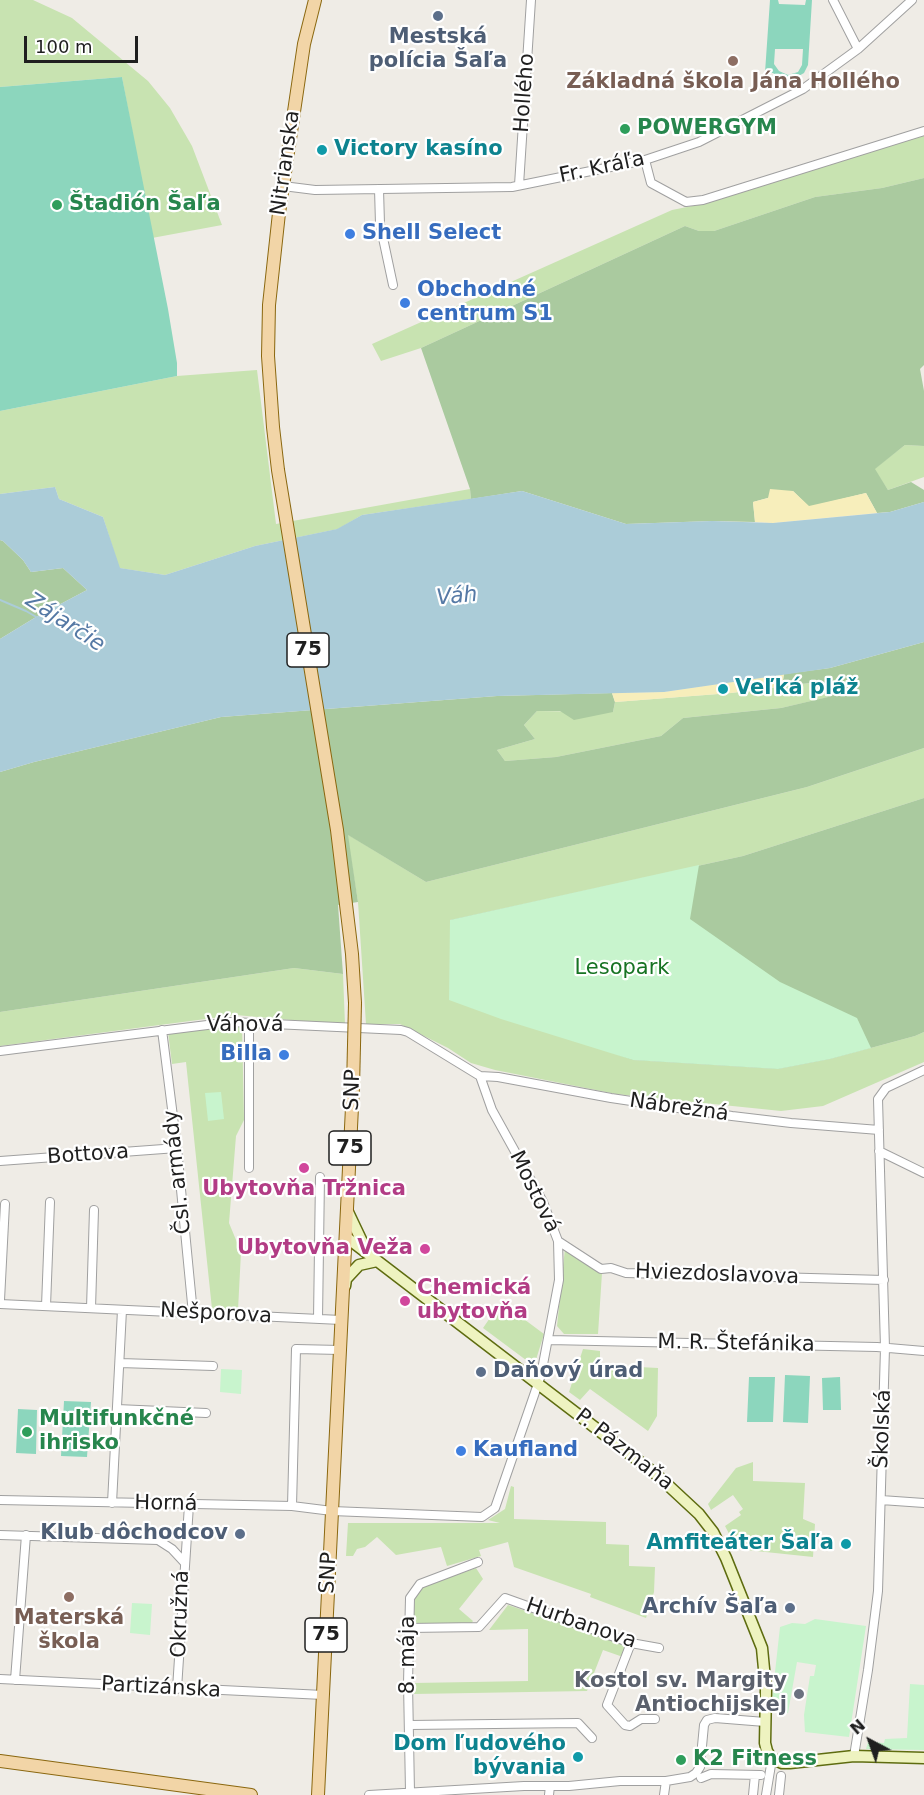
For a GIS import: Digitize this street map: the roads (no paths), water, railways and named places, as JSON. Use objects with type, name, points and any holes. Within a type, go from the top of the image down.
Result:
[{"type":"main road","name":"Nitrianska","points":[[304,44],[306,0]]},
{"type":"main road","name":"Nitrianska","points":[[315,0],[304,44],[283,186],[271,283],[267,356],[278,470],[337,830]]},
{"type":"main road","name":"SNP","points":[[318,1795],[348,1210],[355,1003],[352,954],[337,830]]},
{"type":"main road","points":[[348,1210],[367,1253]]},
{"type":"main road","name":"P. Pázmaňa","points":[[346,1237],[674,1489],[699,1514],[726,1558],[762,1648],[766,1690],[765,1722],[769,1755]]},
{"type":"main road","points":[[343,1293],[346,1279],[352,1271],[359,1265],[377,1261]]},
{"type":"main road","points":[[769,1755],[782,1763],[854,1756],[924,1758]]},
{"type":"main road","points":[[0,1761],[251,1795]]},
{"type":"street","name":"Hollého","points":[[519,185],[531,0]]},
{"type":"street","points":[[833,0],[858,49]]},
{"type":"street","name":"Fr. Kráľa","points":[[283,186],[315,190],[476,188],[519,185],[645,160],[699,142],[743,122],[803,89],[858,49],[912,0]]},
{"type":"street","points":[[645,160],[651,183],[686,202],[703,200],[924,131]]},
{"type":"street","points":[[379,189],[380,224],[393,285]]},
{"type":"street","name":"Váhová","points":[[0,1051],[223,1023],[401,1030],[480,1076]]},
{"type":"street","points":[[249,1023],[249,1168]]},
{"type":"street","name":"Čsl. armády","points":[[162,1030],[177,1148],[193,1314]]},
{"type":"street","name":"Školská","points":[[854,1756],[878,1591],[885,1280],[878,1099],[886,1088],[924,1070]]},
{"type":"street","name":"Nábrežná","points":[[480,1076],[498,1077],[611,1098],[721,1114],[791,1123],[879,1130]]},
{"type":"street","name":"Mostová","points":[[346,1512],[482,1517],[495,1508],[538,1384],[549,1340],[559,1280],[558,1241],[543,1202],[492,1110],[480,1076]]},
{"type":"street","name":"Bottova","points":[[0,1161],[177,1148]]},
{"type":"street","points":[[879,1151],[924,1173]]},
{"type":"street","points":[[318,1319],[320,1176]]},
{"type":"street","points":[[46,1306],[50,1202]]},
{"type":"street","name":"Nešporova","points":[[5,1204],[0,1302],[193,1314],[341,1320]]},
{"type":"street","points":[[91,1308],[94,1210]]},
{"type":"street","name":"Hviezdoslavova","points":[[558,1241],[601,1269],[611,1268],[626,1273],[885,1280]]},
{"type":"street","points":[[112,1503],[122,1310]]},
{"type":"street","name":"M. R. Štefánika","points":[[549,1340],[885,1348],[924,1351]]},
{"type":"street","points":[[292,1506],[296,1349],[340,1350]]},
{"type":"street","points":[[120,1363],[213,1366]]},
{"type":"street","points":[[117,1409],[206,1413]]},
{"type":"street","points":[[333,1496],[346,1512]]},
{"type":"street","name":"Horná","points":[[0,1500],[292,1506],[346,1512]]},
{"type":"street","points":[[881,1500],[924,1503]]},
{"type":"street","points":[[185,1563],[189,1505]]},
{"type":"street","name":"Okružná","points":[[0,1535],[158,1540],[172,1549],[185,1563],[177,1689]]},
{"type":"street","points":[[15,1680],[26,1535]]},
{"type":"street","name":"8. mája","points":[[410,1792],[408,1683],[410,1598],[420,1584],[478,1562]]},
{"type":"street","name":"Hurbanova","points":[[409,1628],[479,1627],[506,1598],[631,1643],[659,1648]]},
{"type":"street","points":[[631,1643],[607,1705],[625,1725],[630,1726],[641,1719],[655,1719]]},
{"type":"street","name":"Partizánska","points":[[0,1679],[323,1695]]},
{"type":"street","points":[[698,1776],[704,1725],[707,1720],[715,1718],[765,1722]]},
{"type":"street","points":[[410,1725],[578,1723],[592,1738]]},
{"type":"street","points":[[753,1795],[769,1755]]},
{"type":"street","points":[[369,1795],[524,1785],[550,1786],[620,1780],[666,1781],[711,1773],[762,1775]]},
{"type":"street","points":[[762,1775],[766,1795]]},
{"type":"street","points":[[779,1795],[781,1776]]},
{"type":"street","points":[[664,1795],[666,1781]]},
{"type":"street","points":[[549,1795],[550,1786]]},
{"type":"water","name":"Váh","points":[[55,487],[59,499],[103,517],[120,568],[165,575],[255,546],[337,529],[362,515],[522,491],[626,524],[712,521],[773,523],[890,512],[924,502],[924,642],[830,668],[664,692],[497,696],[221,717],[0,772],[0,639],[87,590],[63,568],[31,572],[23,560],[0,540],[0,494]]},
{"type":"waterway","name":"Zájarčie","points":[[0,600],[38,618]]},
{"type":"place","name":"Mestská polícia Šaľa","points":[[438,16]]},
{"type":"place","name":"Základná škola Jána Hollého","points":[[733,61]]},
{"type":"place","name":"POWERGYM","points":[[625,129]]},
{"type":"place","name":"Victory kasíno","points":[[322,150]]},
{"type":"place","name":"Štadión Šaľa","points":[[57,205]]},
{"type":"place","name":"Shell Select","points":[[350,234]]},
{"type":"place","name":"Obchodné centrum S1","points":[[405,303]]},
{"type":"place","name":"Veľká pláž","points":[[723,689]]},
{"type":"place","name":"Billa","points":[[284,1055]]},
{"type":"place","name":"Ubytovňa Tržnica","points":[[304,1168]]},
{"type":"place","name":"Ubytovňa Veža","points":[[425,1249]]},
{"type":"place","name":"Chemická ubytovňa","points":[[405,1301]]},
{"type":"place","name":"Daňový úrad","points":[[481,1372]]},
{"type":"place","name":"Multifunkčné ihrisko","points":[[27,1432]]},
{"type":"place","name":"Kaufland","points":[[461,1451]]},
{"type":"place","name":"Klub dôchodcov","points":[[240,1534]]},
{"type":"place","name":"Amfiteáter Šaľa","points":[[846,1544]]},
{"type":"place","name":"Materská škola","points":[[69,1597]]},
{"type":"place","name":"Archív Šaľa","points":[[790,1608]]},
{"type":"place","name":"Kostol sv. Margity Antiochijskej","points":[[799,1694]]},
{"type":"place","name":"Dom ľudového bývania","points":[[578,1757]]},
{"type":"place","name":"K2 Fitness","points":[[681,1760]]},
{"type":"park label","name":"Lesopark","points":[[622,969]]}]
